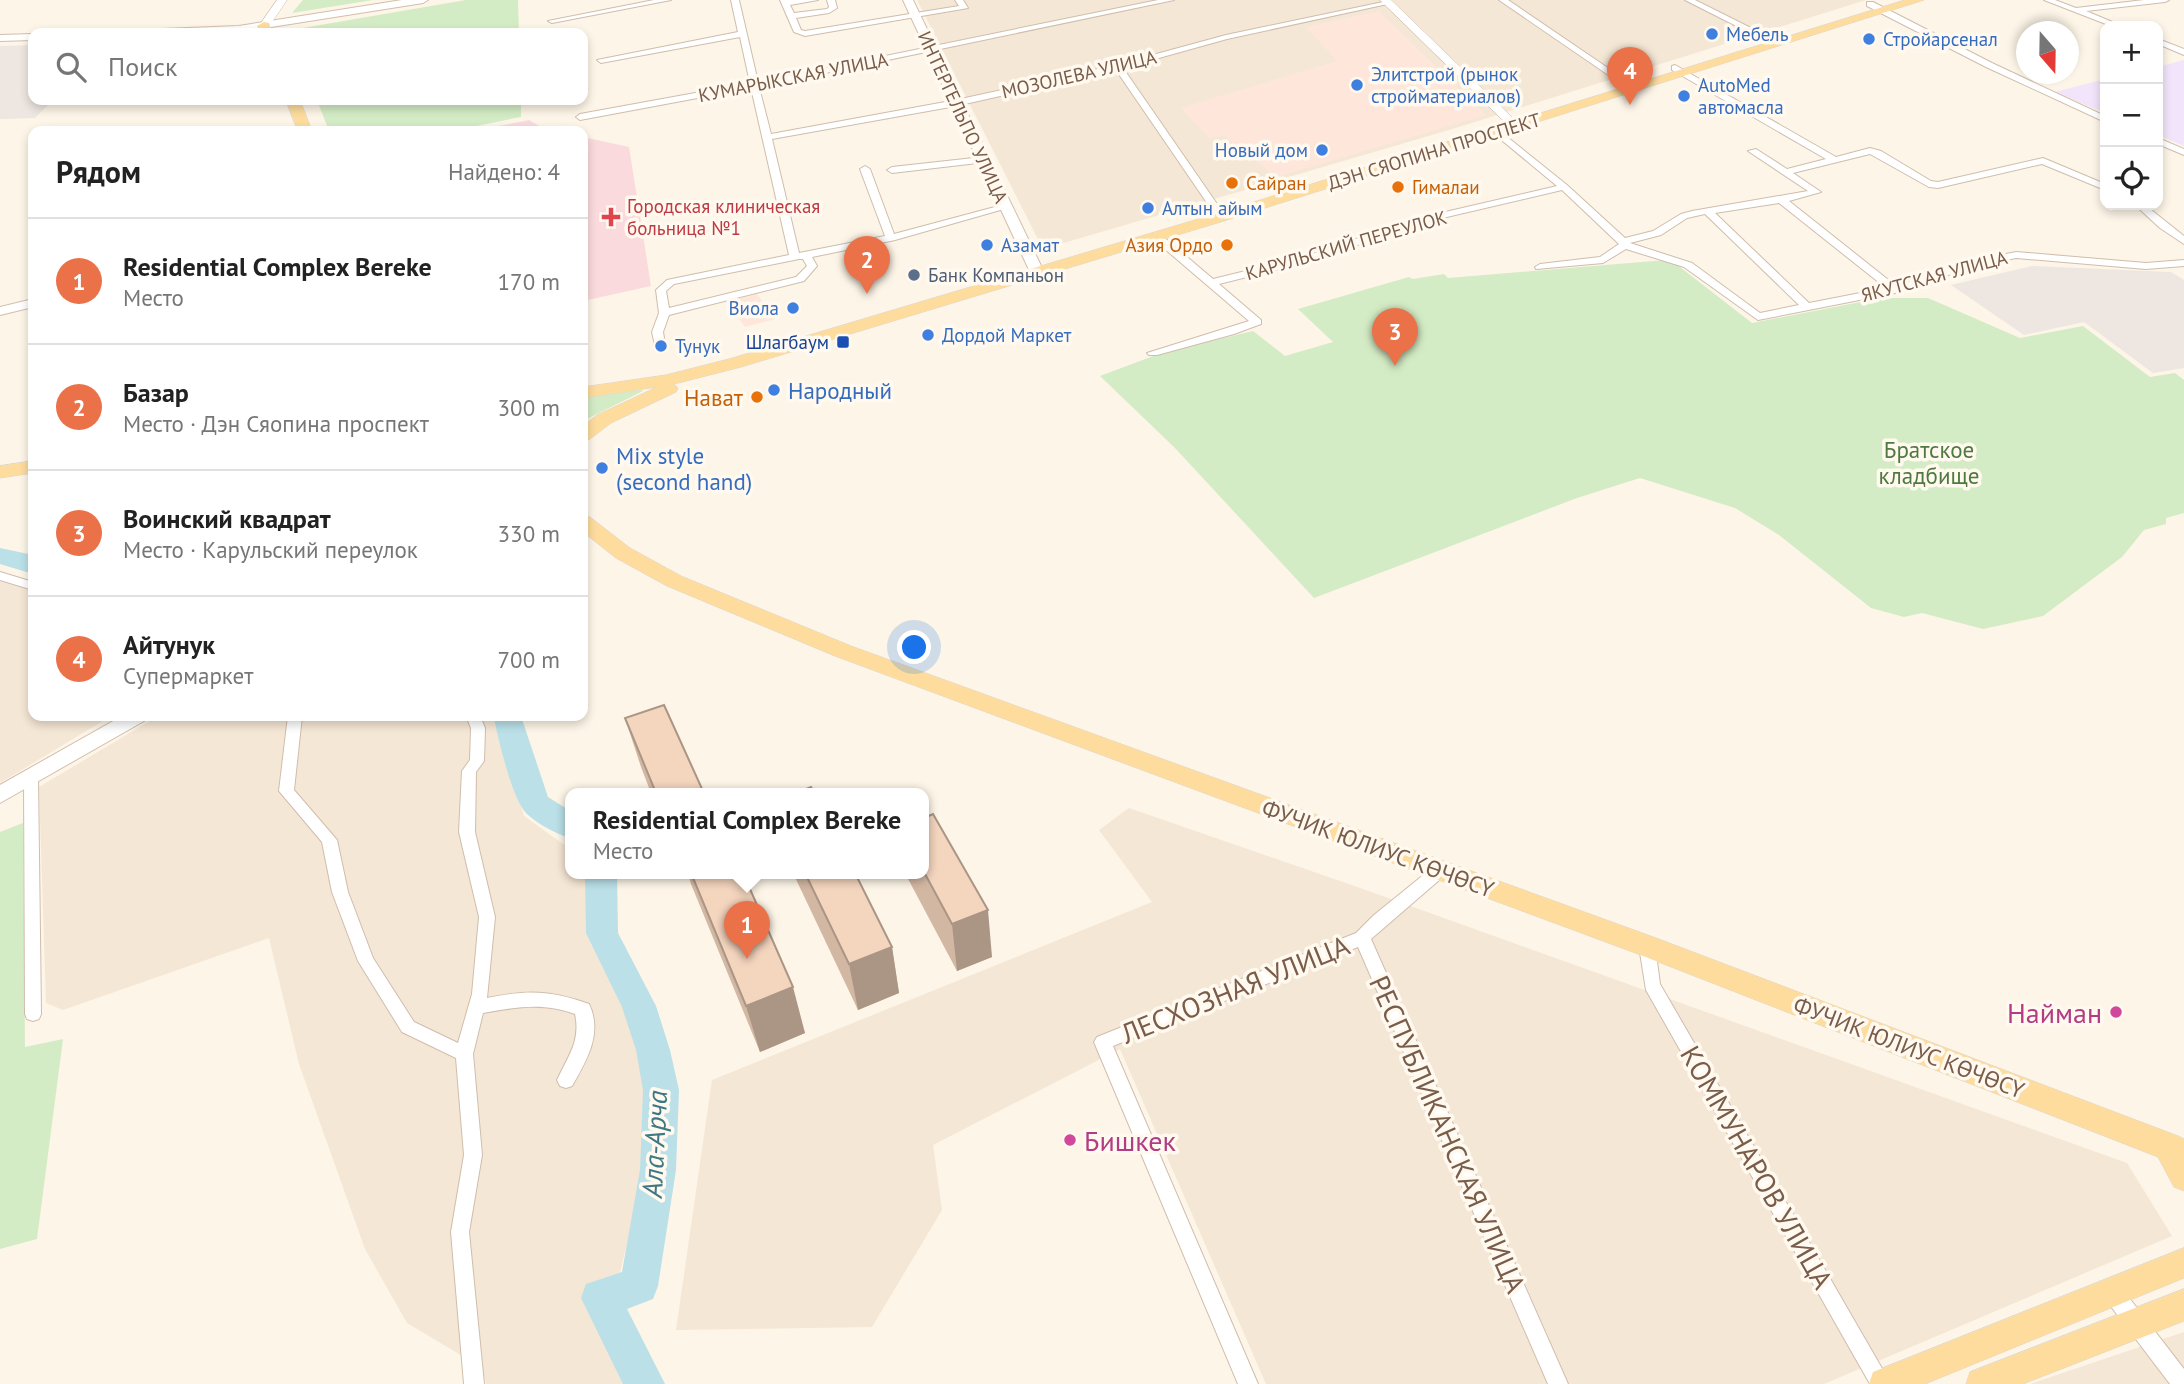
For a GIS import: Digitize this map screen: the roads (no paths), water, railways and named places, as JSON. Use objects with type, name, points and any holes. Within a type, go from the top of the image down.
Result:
[{"type":"main road","points":[[276,28],[423,0]]},
{"type":"main road","name":"ИНТЕРГЕЛЬПО УЛИЦА","points":[[908,0],[1034,267]]},
{"type":"main road","name":"ДЭН СЯОПИНА ПРОСПЕКТ","points":[[588,391],[666,380],[735,363],[1034,267],[1156,236],[1218,212],[1680,70],[1895,0]]},
{"type":"main road","name":"ДЭН СЯОПИНА ПРОСПЕКТ","points":[[588,379],[713,358],[1034,267],[1496,131],[1511,122],[1626,83],[1680,70],[1769,39],[1876,7],[1918,0]]},
{"type":"main road","points":[[0,38],[28,37]]},
{"type":"main road","points":[[295,105],[303,126]]},
{"type":"main road","points":[[0,310],[28,304]]},
{"type":"main road","points":[[588,431],[604,419],[635,403],[735,363]]},
{"type":"main road","points":[[0,472],[28,468]]},
{"type":"main road","name":"ФУЧИК ЮЛИУС КӨЧӨСҮ","points":[[588,526],[623,553],[674,581],[843,651],[1438,872],[1647,946],[2176,1149]]},
{"type":"main road","points":[[0,795],[128,721]]},
{"type":"main road","points":[[2176,1149],[2184,1177]]},
{"type":"main road","points":[[1883,1384],[2113,1293],[2181,1261]]},
{"type":"main road","points":[[1982,1384],[2184,1305]]},
{"type":"street","points":[[266,28],[282,0]]},
{"type":"street","points":[[552,21],[667,0]]},
{"type":"street","points":[[664,313],[800,279],[812,266],[801,257],[767,136],[735,0]]},
{"type":"street","points":[[814,0],[785,2],[798,32],[805,34],[964,8],[959,0]]},
{"type":"street","points":[[791,16],[829,11],[833,8],[831,0]]},
{"type":"street","name":"КУМАРЫКСКАЯ УЛИЦА","points":[[580,117],[755,85],[1170,0]]},
{"type":"street","points":[[1503,0],[1626,83]]},
{"type":"street","points":[[1689,0],[1769,39]]},
{"type":"street","points":[[2048,0],[2105,21]]},
{"type":"street","points":[[2075,10],[2165,0]]},
{"type":"street","points":[[1387,1],[1511,122]]},
{"type":"street","name":"МОЗОЛЕВА УЛИЦА","points":[[767,136],[956,103],[1118,67],[1226,37],[1387,1]]},
{"type":"street","points":[[1876,7],[2014,77],[2100,117]]},
{"type":"street","points":[[601,60],[743,34]]},
{"type":"street","points":[[2163,43],[2184,44]]},
{"type":"street","points":[[2163,43],[2184,52]]},
{"type":"street","points":[[1118,67],[1218,212]]},
{"type":"street","points":[[1680,70],[1833,159]]},
{"type":"street","points":[[1496,131],[1564,187],[1624,244]]},
{"type":"street","points":[[2163,143],[2184,152]]},
{"type":"street","points":[[1540,267],[1603,260],[1624,244],[1657,233],[1684,216],[1816,192],[1753,151]]},
{"type":"street","points":[[1786,173],[1870,151],[1878,153],[1929,184],[1938,185],[2043,161],[2100,185]]},
{"type":"street","points":[[892,170],[983,160]]},
{"type":"street","points":[[865,169],[891,238]]},
{"type":"street","name":"КАРУЛЬСКИЙ ПЕРЕУЛОК","points":[[1210,283],[1307,259],[1418,221],[1564,187]]},
{"type":"street","points":[[1781,200],[1895,289]]},
{"type":"street","points":[[661,350],[657,327],[664,313],[661,290],[671,282],[891,238],[1006,207]]},
{"type":"street","points":[[2145,210],[2184,241]]},
{"type":"street","points":[[1707,211],[1807,307]]},
{"type":"street","points":[[1153,352],[1230,332],[1256,322],[1156,236]]},
{"type":"street","name":"ЯКУТСКАЯ УЛИЦА","points":[[1624,244],[1688,265],[1758,317],[1895,289],[1970,264],[2017,254],[2146,266],[2184,263]]},
{"type":"street","points":[[0,576],[28,584]]},
{"type":"street","points":[[294,721],[286,791],[329,840],[340,892],[366,961],[408,1027],[464,1054]]},
{"type":"street","points":[[474,1384],[460,1233],[473,1156],[464,1054],[477,1007],[487,917],[467,832],[469,771],[477,761],[478,729],[475,721]]},
{"type":"street","points":[[31,777],[33,1014]]},
{"type":"street","points":[[1362,938],[1377,921],[1419,891],[1438,872]]},
{"type":"street","name":"ЛЕСХОЗНАЯ УЛИЦА","points":[[1248,1384],[1102,1042],[1362,938]]},
{"type":"street","name":"РЕСПУБЛИКАНСКАЯ УЛИЦА","points":[[1362,938],[1558,1384]]},
{"type":"street","name":"КОММУНАРОВ УЛИЦА","points":[[1647,946],[1652,985],[1883,1384]]},
{"type":"street","points":[[477,1007],[536,997],[558,999],[583,1009],[587,1028],[585,1047],[566,1080]]},
{"type":"street","points":[[2113,1293],[2183,1384]]},
{"type":"waterway","name":"Ала-Арча","points":[[0,556],[28,563]]},
{"type":"waterway","name":"Ала-Арча","points":[[508,721],[527,784],[537,805],[565,823]]},
{"type":"waterway","name":"Ала-Арча","points":[[601,879],[602,933],[639,1006],[653,1050],[661,1090],[658,1170],[639,1286],[600,1298],[645,1384]]},
{"type":"place","name":"Мебель","points":[[1712,34]]},
{"type":"place","name":"Стройарсенал","points":[[1869,39]]},
{"type":"place","name":"Элитстрой (рынок стройматериалов)","points":[[1357,85]]},
{"type":"place","name":"AutoMed автомасла","points":[[1684,96]]},
{"type":"place","name":"Айтунук","points":[[1630,105]]},
{"type":"place","name":"Новый дом","points":[[1322,150]]},
{"type":"place","name":"Сайран","points":[[1232,183]]},
{"type":"place","name":"Гималаи","points":[[1398,187]]},
{"type":"place","name":"Алтын айым","points":[[1148,208]]},
{"type":"place","name":"Городская клиническая больница №1","points":[[611,217]]},
{"type":"place","name":"Азамат","points":[[987,245]]},
{"type":"place","name":"Азия Ордо","points":[[1227,245]]},
{"type":"place","name":"Банк Компаньон","points":[[914,275]]},
{"type":"place","name":"Базар","points":[[867,294]]},
{"type":"place","name":"Виола","points":[[793,308]]},
{"type":"place","name":"Дордой Маркет","points":[[928,335]]},
{"type":"place","name":"Шлагбаум","points":[[843,342]]},
{"type":"place","name":"Тунук","points":[[661,346]]},
{"type":"place","name":"Воинский квадрат","points":[[1395,366]]},
{"type":"place","name":"Народный","points":[[774,390]]},
{"type":"place","name":"Нават","points":[[757,397]]},
{"type":"place","name":"Mix style (second hand)","points":[[602,468]]},
{"type":"place","name":"Residential Complex Bereke","points":[[747,959]]},
{"type":"place","name":"Найман","points":[[2116,1012]]},
{"type":"place","name":"Бишкек","points":[[1070,1140]]},
{"type":"park label","name":"Братское кладбище","points":[[1929,462]]}]
